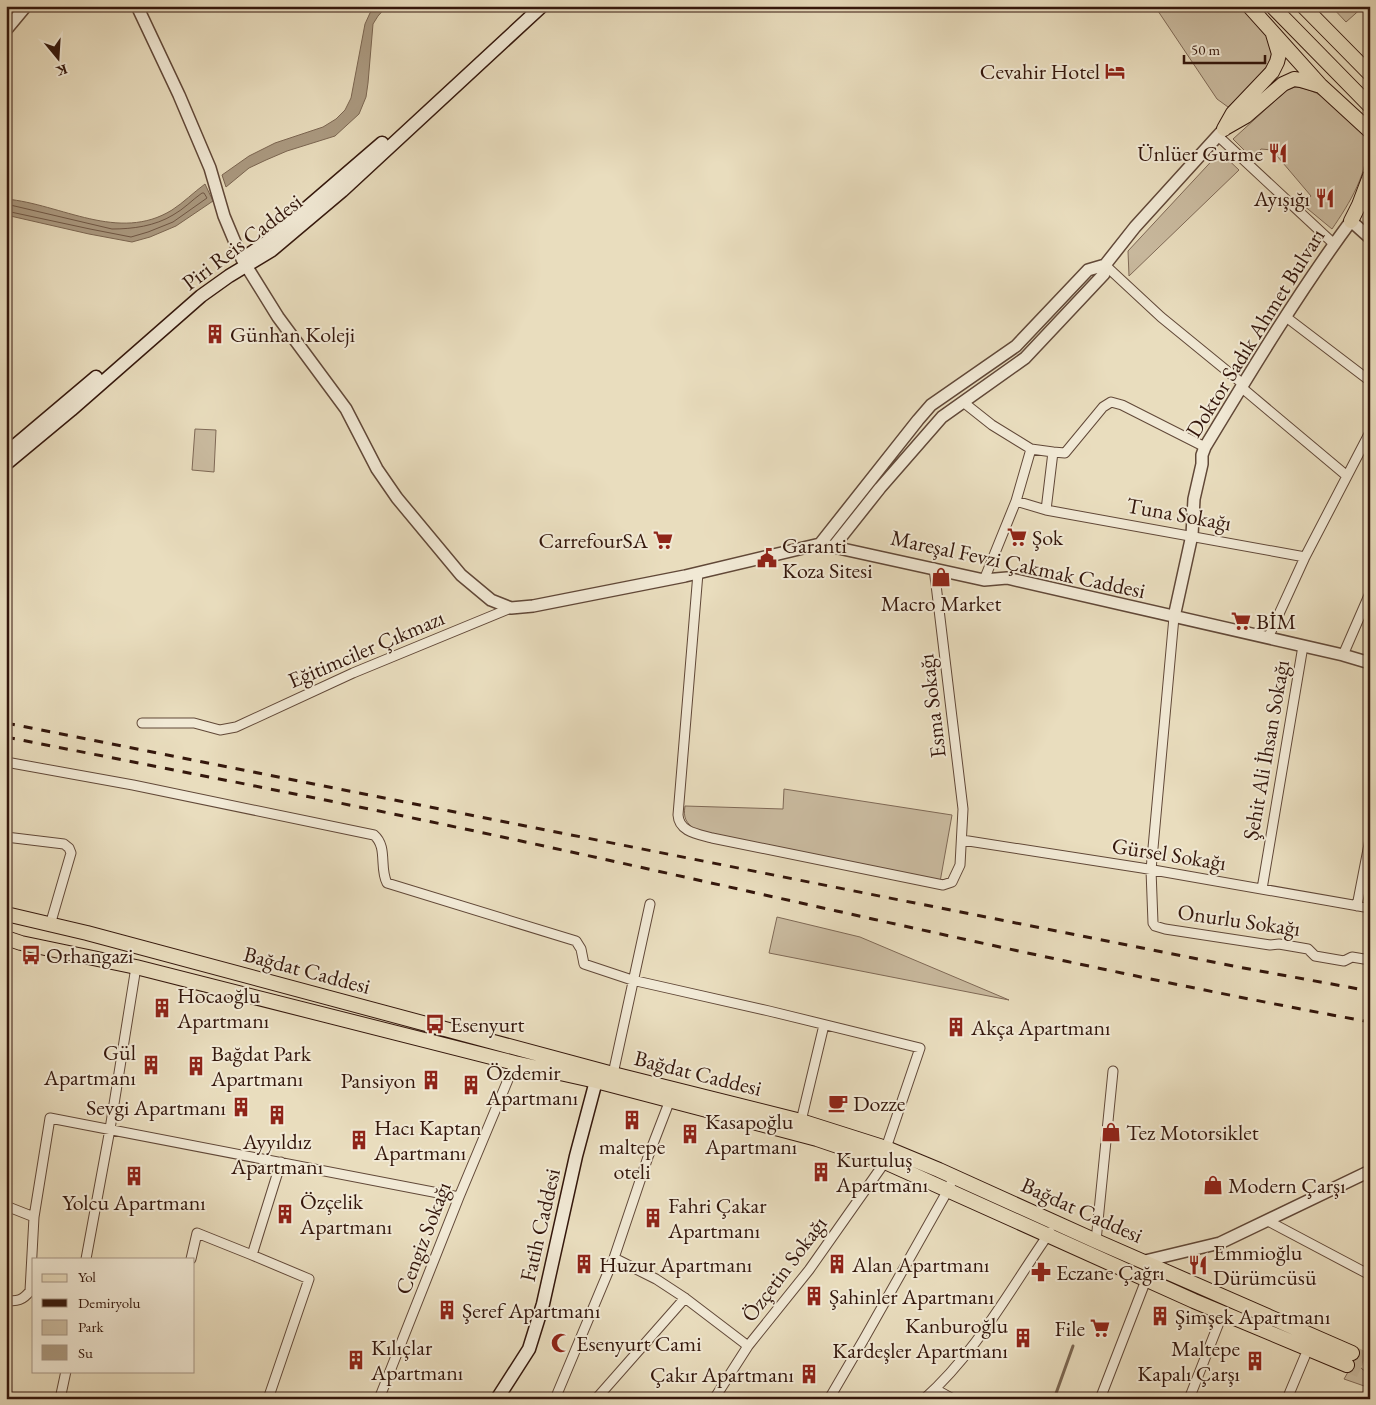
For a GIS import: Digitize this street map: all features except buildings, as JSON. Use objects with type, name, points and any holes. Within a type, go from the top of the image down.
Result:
[{"type":"main road","name":"Piri Reis Caddesi","points":[[6,464],[382,142],[532,6]]},
{"type":"main road","name":"Piri Reis Caddesi","points":[[6,453],[191,295],[243,262],[272,250],[342,190],[542,6]]},
{"type":"main road","points":[[1249,6],[1321,86],[1368,131]]},
{"type":"main road","points":[[1272,6],[1370,106]]},
{"type":"main road","points":[[1303,6],[1370,74]]},
{"type":"main road","points":[[1221,132],[1233,112],[1272,72],[1278,62],[1278,47],[1272,31]]},
{"type":"main road","points":[[1221,132],[1246,116],[1283,84],[1294,79],[1321,86]]},
{"type":"main road","points":[[1351,221],[1370,176]]},
{"type":"main road","points":[[1351,221],[1370,210]]},
{"type":"main road","name":"Bağdat Caddesi","points":[[6,914],[613,1074],[801,1121],[886,1148],[954,1176],[1096,1241],[1145,1261],[1350,1359],[1235,1319],[885,1162],[817,1139],[596,1081],[516,1063],[136,967],[21,943],[6,938]]},
{"type":"main road","points":[[21,943],[32,942],[37,936],[37,928],[32,920]]},
{"type":"main road","points":[[74,954],[68,950],[66,944],[69,938],[75,935],[87,934]]},
{"type":"main road","name":"Fatih Caddesi","points":[[497,1399],[530,1349],[553,1262],[576,1156],[596,1081]]},
{"type":"street","points":[[6,30],[26,6]]},
{"type":"street","points":[[137,6],[179,95],[210,168],[243,262],[278,317],[346,409],[376,469],[397,498],[461,575],[491,600],[511,608]]},
{"type":"street","points":[[834,546],[880,488],[942,417],[1025,358],[1104,274],[1105,265],[1135,227],[1221,132],[1334,244]]},
{"type":"street","points":[[1351,221],[1370,238]]},
{"type":"street","name":"Doktor Sadık Ahmet Bulvarı","points":[[1174,617],[1192,535],[1194,499],[1202,464],[1202,454],[1286,317],[1351,221]]},
{"type":"street","points":[[1105,265],[1161,317],[1347,476]]},
{"type":"street","points":[[820,544],[931,405],[1016,346],[1088,270],[1105,265]]},
{"type":"street","points":[[1286,317],[1370,381]]},
{"type":"street","points":[[963,402],[992,425],[1030,449],[1065,453],[1103,407],[1110,402],[1122,405],[1205,448]]},
{"type":"street","points":[[1268,638],[1305,557],[1370,432]]},
{"type":"street","points":[[984,580],[1016,501],[1030,449]]},
{"type":"street","points":[[1046,510],[1053,452]]},
{"type":"street","name":"Tuna Sokağı","points":[[1016,501],[1046,510],[1305,557]]},
{"type":"street","name":"Mareşal Fevzi Çakmak Caddesi","points":[[511,608],[533,606],[698,573],[820,544],[984,580],[1007,578],[1343,655],[1370,663]]},
{"type":"street","name":"Esma Sokağı","points":[[698,573],[678,815],[681,825],[689,832],[712,838],[943,885],[952,882],[960,865],[963,809],[934,568]]},
{"type":"street","points":[[1343,655],[1370,594]]},
{"type":"street","name":"Eğitimciler Çıkmazı","points":[[142,723],[194,723],[220,730],[236,727],[353,673],[511,608]]},
{"type":"street","points":[[1151,870],[1174,617]]},
{"type":"street","name":"Şehit Ali İhsan Sokağı","points":[[1262,889],[1303,646]]},
{"type":"street","points":[[6,762],[374,835],[380,840],[382,846],[384,873],[388,883],[576,941],[581,949],[584,964],[632,980],[920,1048],[886,1148]]},
{"type":"street","points":[[6,837],[64,844],[70,848],[71,852],[50,925]]},
{"type":"street","points":[[1358,906],[1370,839]]},
{"type":"street","name":"Gürsel Sokağı","points":[[962,840],[1370,908]]},
{"type":"street","name":"Onurlu Sokağı","points":[[1151,870],[1152,921],[1155,926],[1270,945],[1279,944],[1308,949],[1315,956],[1344,961],[1352,957],[1370,960]]},
{"type":"street","points":[[613,1074],[650,904]]},
{"type":"street","points":[[86,1258],[110,1129],[136,967]]},
{"type":"street","points":[[801,1121],[824,1025]]},
{"type":"street","name":"Cengiz Sokağı","points":[[379,1399],[459,1197],[516,1063]]},
{"type":"street","points":[[1096,1241],[1113,1071]]},
{"type":"street","points":[[555,1399],[614,1258],[648,1157],[670,1100]]},
{"type":"street","points":[[34,1258],[34,1217],[50,1118],[459,1197]]},
{"type":"street","points":[[252,1255],[281,1162]]},
{"type":"street","name":"Özçetin Sokağı","points":[[714,1399],[748,1346],[809,1270],[885,1162]]},
{"type":"street","points":[[1145,1261],[1220,1244],[1370,1171]]},
{"type":"street","points":[[829,1399],[948,1190],[954,1176]]},
{"type":"street","points":[[6,1206],[34,1217]]},
{"type":"street","points":[[1268,1221],[1370,1275]]},
{"type":"street","points":[[924,1399],[952,1371],[981,1334],[1056,1223]]},
{"type":"street","points":[[191,1258],[197,1234],[309,1278],[268,1399]]},
{"type":"street","points":[[614,1258],[656,1279],[685,1298],[748,1346]]},
{"type":"street","points":[[6,1300],[16,1302],[24,1298],[30,1291],[32,1274]]},
{"type":"street","points":[[1100,1399],[1146,1280]]},
{"type":"street","points":[[596,1399],[685,1298]]},
{"type":"street","points":[[1189,1399],[1220,1320]]},
{"type":"street","points":[[1287,1399],[1305,1356]]},
{"type":"street","points":[[60,1399],[66,1372]]},
{"type":"street","points":[[935,1389],[953,1399]]},
{"type":"green space","points":[[1150,6],[1240,6],[1271,41],[1273,50],[1270,59],[1258,77],[1228,107],[1217,99],[1158,11]]},
{"type":"green space","points":[[1331,6],[1364,6],[1346,22]]},
{"type":"green space","points":[[1295,87],[1316,93],[1336,106],[1367,139],[1367,151],[1362,175],[1345,209],[1332,229],[1303,205],[1311,196],[1272,150],[1261,149],[1253,159],[1233,139],[1287,90]]},
{"type":"green space","points":[[1220,152],[1239,170],[1129,276],[1128,251]]},
{"type":"green space","points":[[195,429],[216,430],[214,472],[192,470]]},
{"type":"green space","points":[[784,789],[952,815],[940,882],[696,830],[690,825],[684,814],[685,806],[783,809]]},
{"type":"green space","points":[[777,917],[860,937],[1009,1000],[769,953]]},
{"type":"green space","points":[[1355,1360],[1362,1369],[1370,1374],[1370,1388],[1344,1379]]},
{"type":"water","points":[[376,6],[387,6],[373,24],[366,97],[359,114],[335,136],[287,151],[266,160],[249,168],[226,187],[222,175],[249,156],[275,143],[323,127],[336,119],[345,110],[351,98],[365,24]]},
{"type":"water","points":[[205,184],[213,201],[176,226],[132,242],[6,215],[6,199],[27,202],[90,219],[131,223],[152,219],[172,210]]},
{"type":"waterway","points":[[1054,1399],[1073,1346]]},
{"type":"tunnel","points":[[1352,1353],[1370,1361]]},
{"type":"tunnel","points":[[1347,1365],[1370,1375]]},
{"type":"railway","points":[[6,723],[1238,967],[1370,991]]},
{"type":"railway","points":[[6,737],[445,825],[1046,957],[1370,1022]]},
{"type":"place","name":"Cevahir Hotel","points":[[1115,71]]},
{"type":"place","name":"Ünlüer Gurme","points":[[1278,153]]},
{"type":"place","name":"Ayışığı","points":[[1325,198]]},
{"type":"place","name":"Günhan Koleji","points":[[215,334]]},
{"type":"place","name":"Şok","points":[[1017,537]]},
{"type":"place","name":"CarrefourSA","points":[[663,540]]},
{"type":"place","name":"Garanti Koza Sitesi","points":[[767,558]]},
{"type":"place","name":"Macro Market","points":[[941,577]]},
{"type":"place","name":"BİM","points":[[1241,621]]},
{"type":"place","name":"Orhangazi","points":[[31,955]]},
{"type":"place","name":"Hocaoğlu Apartmanı","points":[[162,1008]]},
{"type":"place","name":"Esenyurt","points":[[435,1024]]},
{"type":"place","name":"Akça Apartmanı","points":[[956,1027]]},
{"type":"place","name":"Gül Apartmanı","points":[[151,1065]]},
{"type":"place","name":"Bağdat Park Apartmanı","points":[[196,1066]]},
{"type":"place","name":"Pansiyon","points":[[431,1080]]},
{"type":"place","name":"Özdemir Apartmanı","points":[[471,1085]]},
{"type":"place","name":"Dozze","points":[[838,1103]]},
{"type":"place","name":"Sevgi Apartmanı","points":[[241,1107]]},
{"type":"place","name":"Ayyıldız Apartmanı","points":[[277,1115]]},
{"type":"place","name":"maltepe oteli","points":[[632,1120]]},
{"type":"place","name":"Tez Motorsiklet","points":[[1111,1132]]},
{"type":"place","name":"Kasapoğlu Apartmanı","points":[[690,1134]]},
{"type":"place","name":"Hacı Kaptan Apartmanı","points":[[359,1140]]},
{"type":"place","name":"Kurtuluş Apartmanı","points":[[821,1172]]},
{"type":"place","name":"Yolcu Apartmanı","points":[[134,1176]]},
{"type":"place","name":"Modern Çarşı","points":[[1213,1185]]},
{"type":"place","name":"Özçelik Apartmanı","points":[[285,1214]]},
{"type":"place","name":"Fahri Çakar Apartmanı","points":[[653,1218]]},
{"type":"place","name":"Huzur Apartmanı","points":[[584,1264]]},
{"type":"place","name":"Alan Apartmanı","points":[[837,1264]]},
{"type":"place","name":"Emmioğlu Dürümcüsü","points":[[1198,1265]]},
{"type":"place","name":"Eczane Çağrı","points":[[1041,1272]]},
{"type":"place","name":"Şahinler Apartmanı","points":[[814,1296]]},
{"type":"place","name":"Şeref Apartmanı","points":[[447,1310]]},
{"type":"place","name":"Şimşek Apartmanı","points":[[1160,1316]]},
{"type":"place","name":"File","points":[[1100,1328]]},
{"type":"place","name":"Kanburoğlu Kardeşler Apartmanı","points":[[1023,1338]]},
{"type":"place","name":"Esenyurt Cami","points":[[561,1343]]},
{"type":"place","name":"Kılıçlar Apartmanı","points":[[356,1360]]},
{"type":"place","name":"Maltepe Kapalı Çarşı","points":[[1255,1361]]},
{"type":"place","name":"Çakır Apartmanı","points":[[809,1374]]}]
